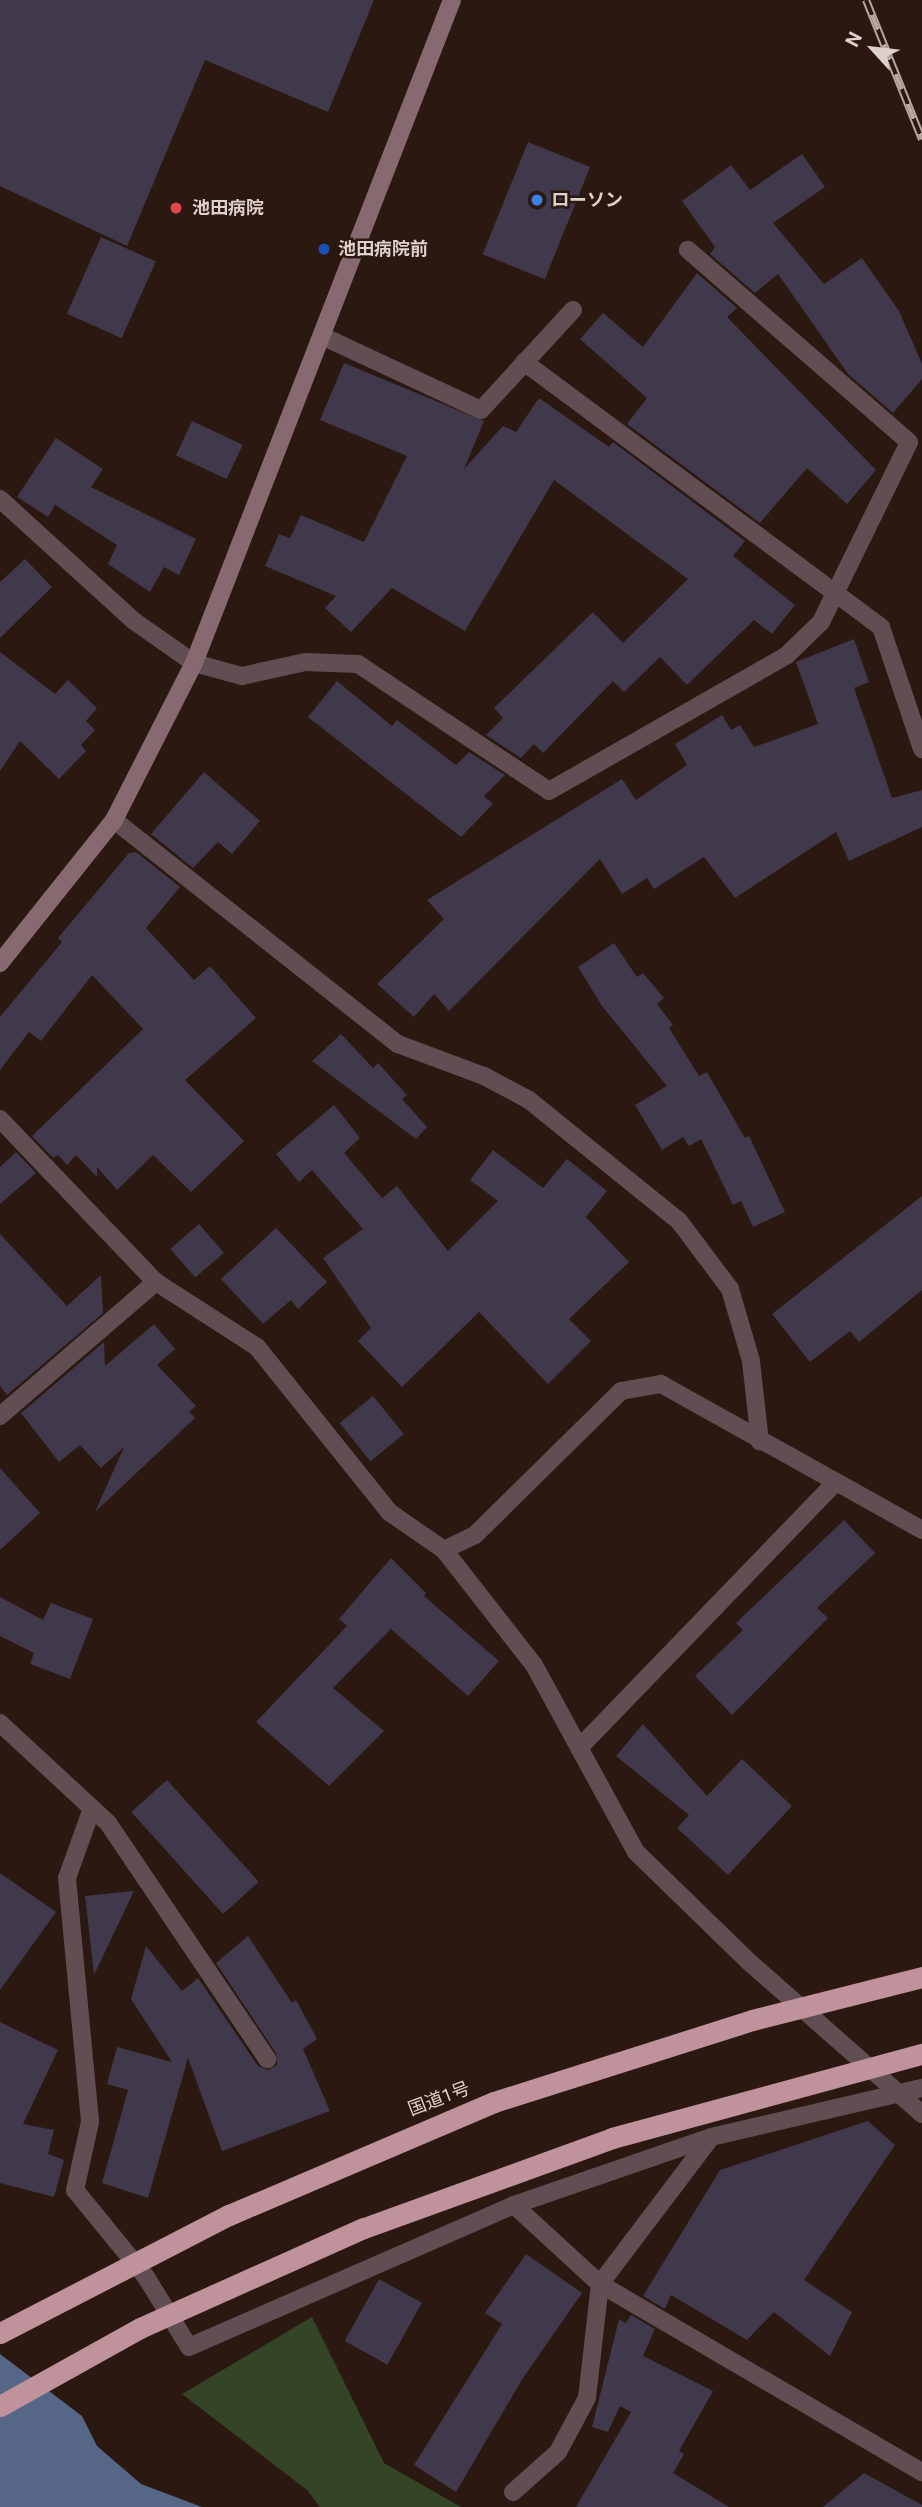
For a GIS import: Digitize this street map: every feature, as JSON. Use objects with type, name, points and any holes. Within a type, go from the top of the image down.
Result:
[{"type":"highway","name":"国道1号","points":[[0,2333],[229,2215],[494,2102],[752,2020],[922,1978]]},
{"type":"highway","points":[[0,2406],[140,2328],[364,2228],[612,2138],[922,2054]]},
{"type":"street","points":[[0,963],[114,820],[194,663],[452,0]]},
{"type":"street","points":[[0,499],[134,621],[194,663],[242,676],[305,662],[358,664],[549,791],[787,655],[821,622],[909,442],[688,250]]},
{"type":"street","points":[[323,336],[481,410],[573,310]]},
{"type":"street","points":[[524,362],[881,627],[922,749]]},
{"type":"street","points":[[114,820],[398,1044],[484,1076],[529,1100],[679,1221],[730,1289],[751,1361],[760,1443]]},
{"type":"street","points":[[0,1119],[156,1282],[257,1347],[389,1512],[444,1550],[534,1665],[636,1852],[748,1961],[922,2114]]},
{"type":"street","points":[[0,1416],[156,1282]]},
{"type":"street","points":[[444,1550],[475,1535],[621,1391],[661,1384],[760,1443],[922,1530]]},
{"type":"street","points":[[579,1748],[835,1483]]},
{"type":"street","points":[[0,1723],[43,1758],[91,1811],[108,1823],[267,2059]]},
{"type":"street","points":[[91,1811],[67,1878],[90,2122],[75,2190],[146,2277],[189,2347],[514,2205],[711,2137],[922,2088]]},
{"type":"street","points":[[513,2492],[558,2452],[587,2398],[600,2284],[711,2137]]},
{"type":"street","points":[[514,2205],[600,2284],[922,2472]]},
{"type":"green space","points":[[312,2317],[384,2463],[461,2507],[320,2507],[307,2490],[182,2394]]},
{"type":"water","points":[[0,2354],[82,2416],[97,2446],[141,2484],[202,2507],[0,2507]]},
{"type":"building","points":[[0,0],[374,0],[328,112],[205,60],[127,246],[0,186]]},
{"type":"building","points":[[528,142],[590,167],[545,279],[483,254]]},
{"type":"building","points":[[802,154],[825,187],[773,223],[824,284],[862,258],[899,311],[922,364],[922,379],[893,413],[848,374],[778,274],[755,293],[710,254],[715,247],[682,201],[731,165],[750,190]]},
{"type":"building","points":[[101,237],[156,261],[122,338],[67,314]]},
{"type":"building","points":[[697,273],[737,308],[727,317],[876,470],[847,504],[807,468],[760,523],[627,424],[647,398],[580,339],[603,313],[643,347]]},
{"type":"building","points":[[344,363],[484,421],[464,469],[503,426],[516,432],[539,398],[609,447],[613,442],[745,541],[733,556],[795,605],[772,634],[754,620],[687,685],[660,657],[624,692],[613,681],[543,753],[534,744],[521,758],[486,735],[503,718],[494,708],[593,612],[623,643],[688,579],[554,480],[465,631],[392,588],[351,632],[325,608],[336,596],[265,566],[279,534],[290,538],[301,515],[364,542],[407,456],[320,420]]},
{"type":"building","points":[[192,421],[243,445],[227,479],[176,455]]},
{"type":"building","points":[[56,438],[103,469],[91,487],[196,539],[179,575],[164,567],[150,592],[108,564],[117,545],[55,505],[48,517],[17,497]]},
{"type":"building","points":[[25,559],[52,587],[0,638],[0,582]]},
{"type":"building","points":[[854,639],[869,682],[854,688],[892,798],[922,790],[922,827],[849,861],[836,832],[735,898],[704,857],[654,889],[647,878],[622,894],[600,859],[449,1011],[434,994],[414,1017],[377,984],[444,919],[427,900],[622,779],[636,800],[687,765],[675,744],[722,715],[731,730],[740,725],[754,747],[818,724],[796,662]]},
{"type":"building","points":[[0,652],[55,694],[68,680],[97,708],[86,721],[95,730],[81,745],[86,751],[59,779],[20,741],[0,771]]},
{"type":"building","points":[[337,681],[392,726],[397,720],[456,765],[469,752],[505,775],[484,796],[493,804],[461,837],[308,717]]},
{"type":"building","points":[[204,772],[260,821],[232,854],[218,842],[193,868],[151,834]]},
{"type":"building","points":[[136,852],[180,887],[146,928],[194,980],[210,966],[256,1018],[185,1080],[244,1141],[191,1192],[153,1155],[117,1190],[97,1167],[97,1177],[76,1155],[67,1165],[58,1155],[53,1158],[32,1136],[143,1029],[92,975],[41,1041],[29,1032],[0,1070],[0,1017],[62,942],[58,938],[129,853]]},
{"type":"building","points":[[614,943],[637,977],[643,973],[664,998],[657,1004],[673,1025],[669,1028],[699,1076],[707,1072],[745,1138],[749,1136],[785,1212],[753,1227],[741,1201],[733,1205],[701,1139],[689,1146],[683,1137],[662,1150],[635,1105],[667,1086],[602,1006],[578,967]]},
{"type":"building","points":[[341,1034],[373,1068],[378,1063],[407,1095],[402,1099],[427,1127],[416,1139],[312,1061]]},
{"type":"building","points":[[334,1105],[360,1138],[344,1153],[382,1198],[397,1186],[448,1251],[498,1201],[470,1180],[493,1150],[543,1188],[567,1159],[607,1191],[586,1217],[629,1262],[569,1319],[591,1341],[548,1384],[479,1312],[402,1387],[358,1341],[371,1328],[323,1258],[363,1229],[312,1170],[299,1182],[276,1154]]},
{"type":"building","points":[[16,1152],[36,1173],[0,1204],[0,1167]]},
{"type":"building","points":[[922,1196],[922,1290],[859,1342],[850,1331],[810,1362],[772,1314]]},
{"type":"building","points":[[199,1224],[224,1253],[195,1278],[170,1249]]},
{"type":"building","points":[[276,1228],[327,1282],[298,1309],[291,1300],[263,1324],[221,1279]]},
{"type":"building","points":[[0,1234],[67,1306],[101,1275],[103,1313],[7,1395],[0,1386]]},
{"type":"building","points":[[154,1324],[175,1349],[157,1365],[196,1406],[189,1412],[195,1418],[95,1512],[124,1447],[101,1468],[80,1445],[59,1462],[21,1413],[104,1342],[105,1366]]},
{"type":"building","points":[[373,1396],[404,1434],[370,1461],[340,1423]]},
{"type":"building","points":[[0,1468],[40,1513],[0,1550]]},
{"type":"building","points":[[844,1520],[875,1553],[817,1608],[828,1618],[732,1715],[695,1676],[743,1630],[736,1623]]},
{"type":"building","points":[[391,1558],[426,1593],[424,1596],[499,1661],[468,1696],[391,1629],[333,1688],[384,1731],[329,1786],[256,1722],[347,1626],[339,1619]]},
{"type":"building","points":[[0,1597],[43,1620],[51,1603],[93,1619],[70,1679],[30,1664],[34,1653],[0,1636]]},
{"type":"building","points":[[643,1724],[707,1796],[742,1759],[792,1806],[728,1875],[677,1828],[689,1815],[616,1756]]},
{"type":"building","points":[[167,1780],[259,1882],[223,1914],[131,1812]]},
{"type":"building","points":[[0,1873],[56,1912],[0,1990]]},
{"type":"building","points":[[134,1891],[94,1975],[85,1896]]},
{"type":"building","points":[[248,1936],[292,2003],[296,2000],[317,2039],[303,2049],[330,2111],[222,2151],[188,2058],[148,2198],[102,2183],[128,2090],[107,2084],[117,2047],[172,2062],[131,1999],[146,1946],[182,1991],[198,1978],[258,2066],[268,2070],[277,2065],[276,2053],[216,1963]]},
{"type":"building","points":[[0,2022],[58,2050],[23,2124],[54,2130],[48,2154],[64,2160],[54,2197],[0,2183]]},
{"type":"building","points":[[868,2121],[895,2145],[804,2280],[852,2312],[830,2356],[774,2312],[747,2340],[671,2295],[665,2309],[643,2296],[720,2170]]},
{"type":"building","points":[[526,2254],[582,2293],[523,2378],[456,2492],[414,2465],[502,2324],[485,2313]]},
{"type":"building","points":[[379,2279],[422,2303],[387,2365],[345,2341]]},
{"type":"building","points":[[631,2315],[655,2329],[643,2356],[713,2391],[679,2451],[684,2454],[673,2473],[729,2507],[576,2507],[631,2412],[620,2406],[608,2432],[592,2427],[619,2319],[626,2323]]},
{"type":"building","points":[[864,2473],[922,2505],[922,2507],[823,2507]]},
{"type":"railway","points":[[866,0],[922,139]]},
{"type":"place","name":"ローソン","points":[[537,200]]},
{"type":"place","name":"池田病院","points":[[176,208]]},
{"type":"place","name":"池田病院前","points":[[324,249]]}]
